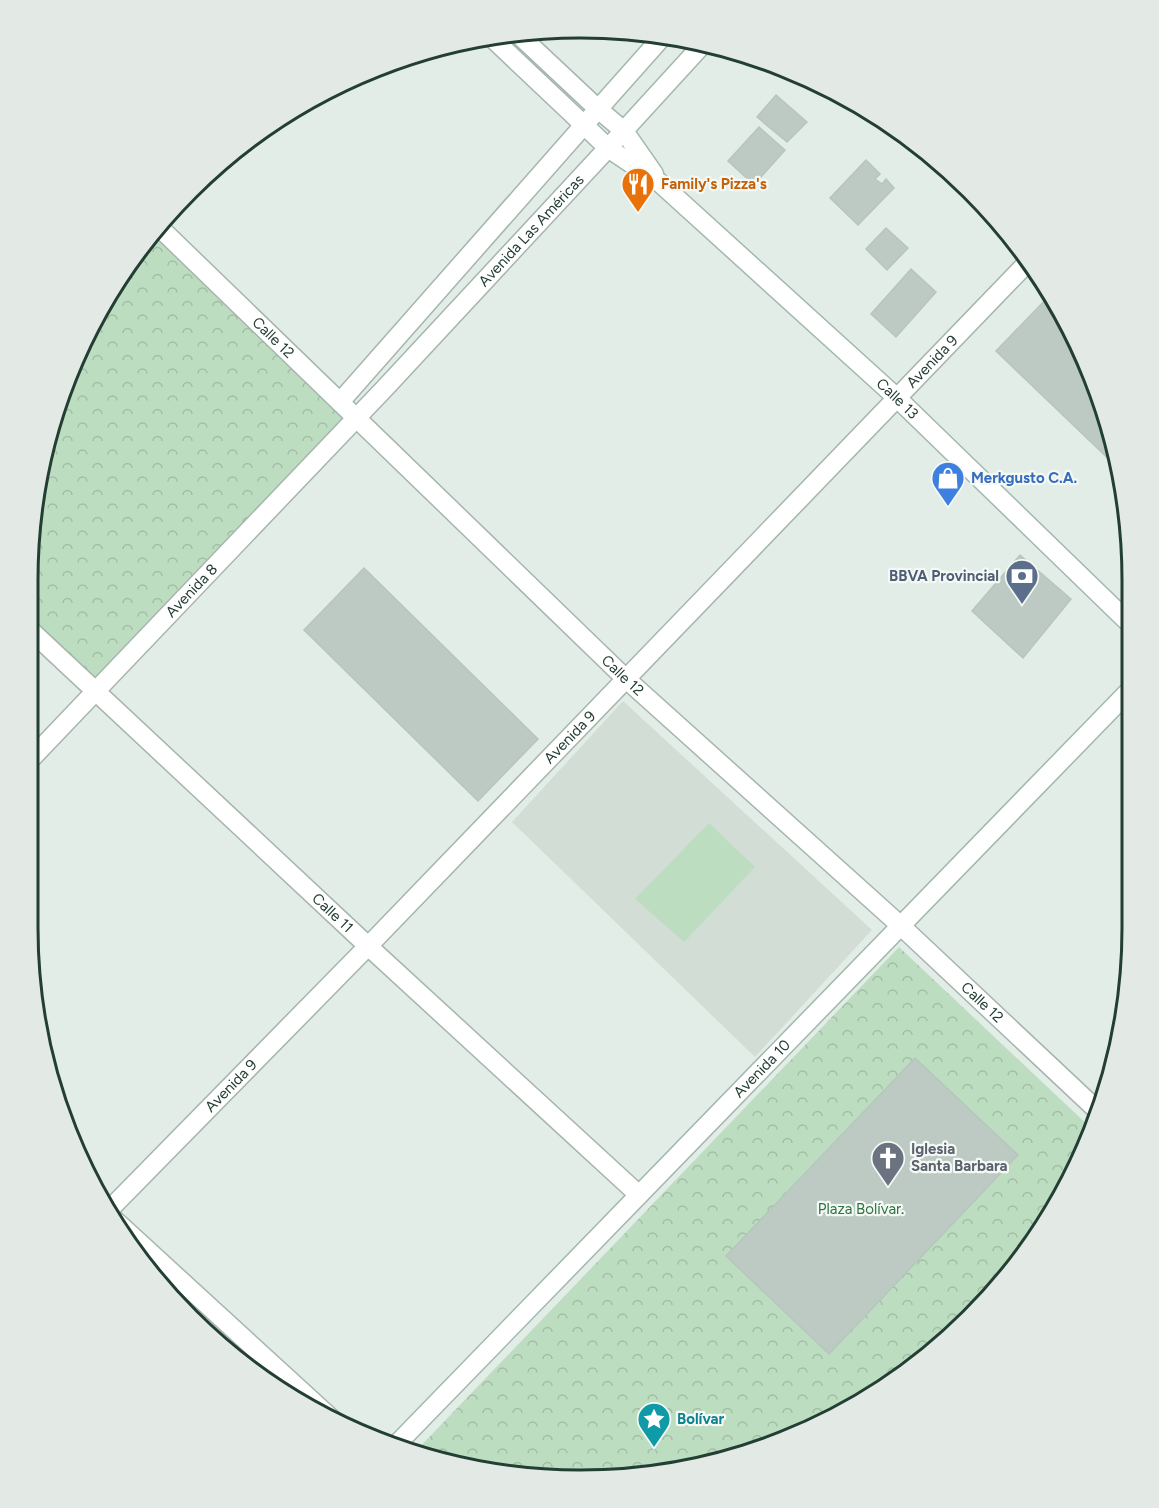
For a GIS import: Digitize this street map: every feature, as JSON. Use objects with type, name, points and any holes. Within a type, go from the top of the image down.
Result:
[{"type":"street","name":"Calle 13","points":[[525,41],[624,131],[660,183]]},
{"type":"street","name":"Avenida Las Américas","points":[[340,402],[657,43]]},
{"type":"street","name":"Calle 13","points":[[498,44],[608,148],[660,183],[896,397],[1122,616]]},
{"type":"street","name":"Avenida Las Américas","points":[[356,417],[697,51]]},
{"type":"street","name":"Calle 12","points":[[164,232],[625,678],[901,926],[1092,1105]]},
{"type":"street","name":"Avenida 9","points":[[113,1205],[368,946],[1022,268]]},
{"type":"street","name":"Avenida 8","points":[[38,751],[356,417]]},
{"type":"street","name":"Calle 11","points":[[38,637],[368,946],[639,1195]]},
{"type":"street","name":"Avenida 10","points":[[401,1440],[1122,698]]},
{"type":"street","points":[[134,1237],[313,1401]]},
{"type":"shaded area","points":[[623,701],[872,930],[755,1057],[512,822]]},
{"type":"green space","points":[[158,239],[345,420],[92,681],[38,629],[39,544],[42,509],[56,439],[79,372],[110,308]]},
{"type":"green space","points":[[709,823],[755,867],[684,942],[635,899]]},
{"type":"green space","name":"Plaza Bolívar.","points":[[899,947],[1085,1123],[1066,1168],[1049,1200],[1030,1230],[987,1286],[937,1336],[909,1358],[881,1379],[819,1415],[754,1442],[720,1452],[650,1466],[615,1469],[544,1469],[509,1466],[420,1446]]},
{"type":"building","points":[[776,95],[807,122],[787,142],[757,117]]},
{"type":"building","points":[[759,127],[785,150],[754,185],[728,161]]},
{"type":"building","points":[[866,160],[880,174],[875,179],[882,184],[886,179],[894,188],[858,225],[830,198]]},
{"type":"building","points":[[886,228],[908,248],[887,270],[866,249]]},
{"type":"building","points":[[911,269],[936,292],[896,337],[871,314]]},
{"type":"building","points":[[1044,301],[1080,372],[1093,405],[1107,458],[996,351]]},
{"type":"building","name":"BBVA Provincial","points":[[1020,555],[1071,599],[1023,658],[972,611]]},
{"type":"building","points":[[364,568],[538,739],[478,801],[304,630]]},
{"type":"building","points":[[915,1058],[1018,1155],[829,1354],[726,1256]]},
{"type":"place","name":"Family's Pizza's","points":[[638,213]]},
{"type":"place","name":"Merkgusto C.A.","points":[[948,507]]},
{"type":"place","name":"BBVA Provincial","points":[[1022,605]]},
{"type":"place","name":"Iglesia Santa Barbara","points":[[888,1187]]},
{"type":"place","name":"Bolívar","points":[[654,1448]]}]
